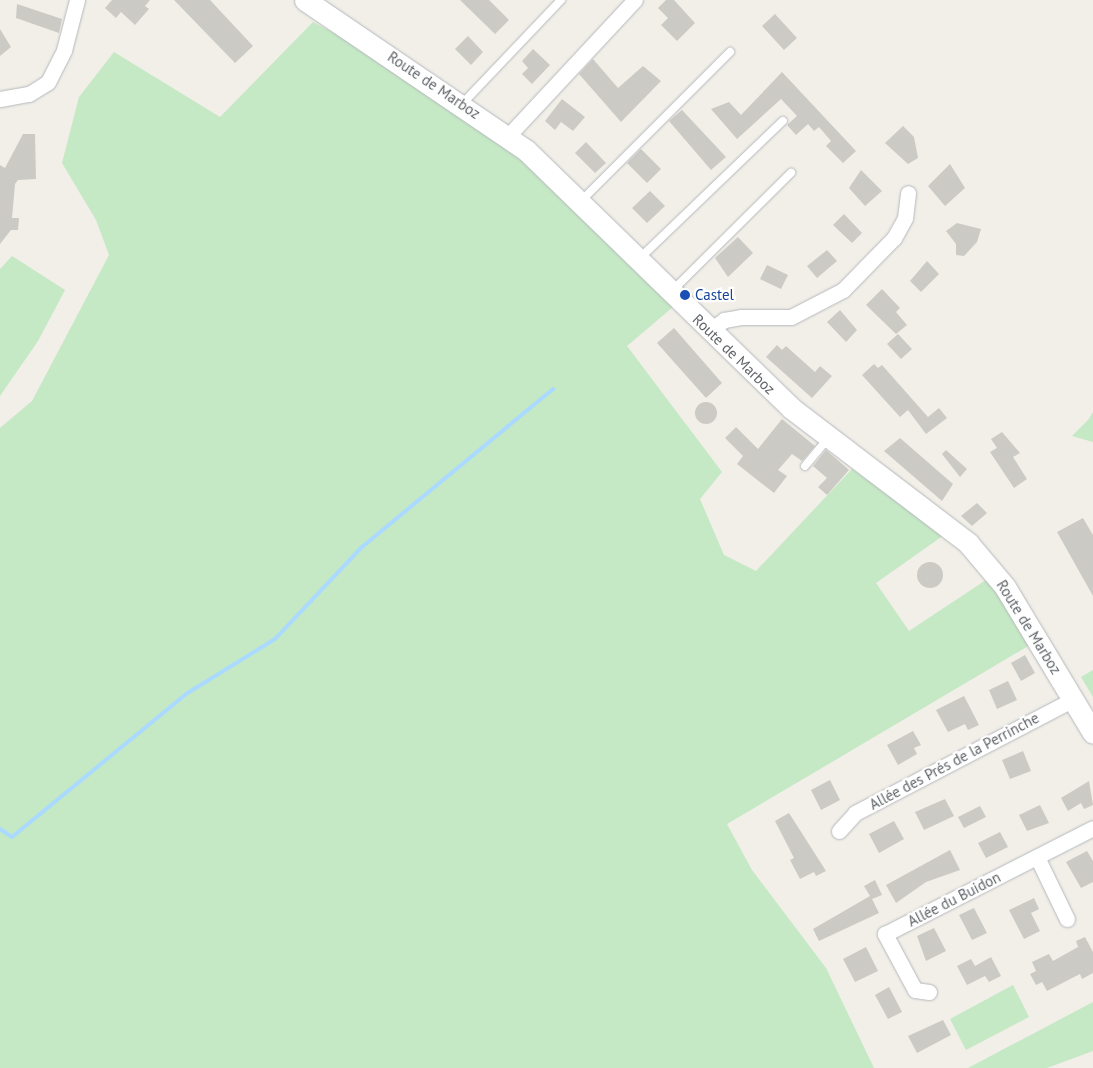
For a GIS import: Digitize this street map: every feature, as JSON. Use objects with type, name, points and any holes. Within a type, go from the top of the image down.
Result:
[{"type":"main road","name":"Route de Marboz","points":[[305,0],[508,136],[581,201],[709,331],[828,439],[950,526],[980,555],[1074,699],[1093,733]]},
{"type":"street","points":[[0,99],[29,94],[48,82],[64,50],[77,0]]},
{"type":"street","points":[[508,136],[635,0]]},
{"type":"street","points":[[709,331],[724,320],[741,316],[763,320],[791,317],[843,290],[894,238],[905,218],[908,193]]},
{"type":"street","name":"Allée des Prés de la Perrinche","points":[[839,831],[855,813],[1074,699]]},
{"type":"street","name":"Allée du Buidon","points":[[929,992],[915,990],[885,934],[1093,828]]},
{"type":"street","points":[[1037,857],[1067,920]]},
{"type":"lane","points":[[462,104],[561,0]]},
{"type":"lane","points":[[581,201],[730,52]]},
{"type":"lane","points":[[639,260],[783,121]]},
{"type":"lane","points":[[671,292],[791,173]]},
{"type":"lane","points":[[805,466],[828,439]]},
{"type":"green space","points":[[313,22],[373,54],[528,164],[673,307],[627,346],[722,472],[700,499],[724,555],[756,571],[852,469],[944,535],[876,583],[909,631],[989,578],[1030,645],[727,824],[752,870],[826,968],[874,1068],[0,1068],[0,428],[32,401],[109,255],[96,220],[62,163],[79,97],[114,52],[220,117]]},
{"type":"green space","points":[[12,256],[65,290],[38,341],[0,396],[0,269]]},
{"type":"green space","points":[[1093,412],[1093,442],[1072,436],[1088,420]]},
{"type":"green space","points":[[1093,670],[1093,697],[1081,677]]},
{"type":"green space","points":[[1013,985],[1029,1017],[966,1050],[950,1019]]},
{"type":"green space","points":[[1093,1002],[1093,1051],[1047,1068],[968,1068]]},
{"type":"building","points":[[112,0],[150,0],[145,6],[149,9],[135,25],[121,12],[116,18],[105,8]]},
{"type":"building","points":[[174,0],[210,0],[253,46],[235,63]]},
{"type":"building","points":[[460,0],[489,0],[509,20],[495,34]]},
{"type":"building","points":[[666,0],[674,0],[695,23],[677,41],[661,25],[668,18],[658,8]]},
{"type":"building","points":[[17,4],[62,19],[59,33],[16,18]]},
{"type":"building","points":[[775,14],[797,38],[784,50],[762,26]]},
{"type":"building","points":[[0,29],[11,47],[0,56]]},
{"type":"building","points":[[468,36],[483,52],[471,65],[455,49]]},
{"type":"building","points":[[533,49],[550,65],[532,84],[522,74],[528,68],[522,61]]},
{"type":"building","points":[[593,59],[618,88],[643,66],[661,81],[621,122],[579,74]]},
{"type":"building","points":[[782,72],[856,151],[843,163],[826,146],[831,141],[819,127],[814,131],[808,124],[796,135],[787,125],[797,116],[781,99],[737,139],[711,109],[729,102],[741,115]]},
{"type":"building","points":[[562,99],[585,117],[573,131],[561,122],[555,130],[545,121]]},
{"type":"building","points":[[682,110],[726,157],[711,170],[669,121]]},
{"type":"building","points":[[903,126],[914,137],[918,158],[908,164],[885,143]]},
{"type":"building","points":[[23,134],[35,134],[36,179],[18,180],[15,184],[12,218],[19,218],[18,230],[11,230],[0,244],[0,165],[5,168]]},
{"type":"building","points":[[586,142],[606,163],[595,173],[575,153]]},
{"type":"building","points":[[641,149],[661,169],[647,183],[627,163]]},
{"type":"building","points":[[950,164],[965,188],[945,206],[928,186]]},
{"type":"building","points":[[861,170],[882,191],[865,206],[849,188]]},
{"type":"building","points":[[650,191],[665,206],[647,223],[632,208]]},
{"type":"building","points":[[844,214],[862,233],[852,243],[833,225]]},
{"type":"building","points":[[957,223],[981,229],[977,242],[964,256],[956,255],[956,244],[946,231]]},
{"type":"building","points":[[738,237],[753,253],[728,277],[715,258]]},
{"type":"building","points":[[827,250],[837,261],[817,278],[807,266]]},
{"type":"building","points":[[927,261],[939,274],[921,292],[910,281]]},
{"type":"building","points":[[767,265],[788,275],[781,289],[760,279]]},
{"type":"building","points":[[882,289],[900,308],[896,312],[907,325],[896,334],[866,305]]},
{"type":"building","points":[[840,310],[857,330],[846,342],[827,322]]},
{"type":"building","points":[[674,328],[722,383],[706,398],[657,343]]},
{"type":"building","points":[[898,334],[912,349],[901,359],[887,344]]},
{"type":"building","points":[[777,345],[782,350],[786,346],[815,372],[820,366],[832,376],[812,398],[766,357]]},
{"type":"building","points":[[874,364],[878,368],[882,365],[928,417],[939,408],[947,418],[926,434],[908,410],[900,417],[862,375]]},
{"type":"building","points":[[706,402],[714,405],[717,413],[714,421],[706,424],[698,421],[695,413],[698,405]]},
{"type":"building","points":[[782,419],[815,446],[802,461],[792,454],[778,470],[787,476],[774,493],[737,464],[743,456],[725,438],[736,427],[758,449]]},
{"type":"building","points":[[1002,432],[1020,453],[1013,457],[1027,479],[1014,488],[990,452],[997,448],[991,439]]},
{"type":"building","points":[[900,438],[953,484],[942,501],[884,451]]},
{"type":"building","points":[[826,450],[849,470],[827,495],[818,487],[827,478],[813,466]]},
{"type":"building","points":[[946,450],[967,469],[960,477],[942,454]]},
{"type":"building","points":[[977,503],[987,513],[972,526],[961,516]]},
{"type":"building","points":[[1083,518],[1093,535],[1093,596],[1057,532]]},
{"type":"building","points":[[930,562],[939,566],[943,575],[939,584],[930,588],[921,584],[917,575],[921,566]]},
{"type":"building","points":[[1025,655],[1035,673],[1021,681],[1011,663]]},
{"type":"building","points":[[1008,681],[1017,700],[997,709],[989,690]]},
{"type":"building","points":[[964,696],[979,725],[968,730],[965,724],[948,732],[936,710]]},
{"type":"building","points":[[913,731],[921,745],[914,748],[917,754],[898,765],[887,745]]},
{"type":"building","points":[[1023,751],[1031,771],[1010,779],[1002,760]]},
{"type":"building","points":[[830,780],[840,800],[821,810],[811,790]]},
{"type":"building","points":[[1089,781],[1093,805],[1084,809],[1081,803],[1068,811],[1061,798]]},
{"type":"building","points":[[945,799],[954,816],[924,830],[915,812]]},
{"type":"building","points":[[1040,805],[1049,823],[1027,831],[1019,815]]},
{"type":"building","points":[[980,806],[986,817],[964,828],[958,817]]},
{"type":"building","points":[[789,813],[826,871],[816,876],[814,872],[800,879],[790,860],[794,858],[775,821]]},
{"type":"building","points":[[894,821],[904,839],[879,853],[869,834]]},
{"type":"building","points":[[1000,832],[1008,847],[986,858],[978,843]]},
{"type":"building","points":[[950,850],[960,870],[926,882],[896,903],[886,885]]},
{"type":"building","points":[[1087,851],[1093,861],[1093,882],[1081,888],[1066,862]]},
{"type":"building","points":[[875,880],[882,895],[872,899],[879,913],[819,941],[813,929],[870,896],[864,886]]},
{"type":"building","points":[[1034,898],[1039,909],[1031,913],[1040,931],[1024,939],[1009,910]]},
{"type":"building","points":[[974,908],[987,933],[972,940],[959,915]]},
{"type":"building","points":[[934,928],[946,951],[926,961],[917,936]]},
{"type":"building","points":[[1085,937],[1093,952],[1093,973],[1082,979],[1080,974],[1047,991],[1042,982],[1036,985],[1030,974],[1036,971],[1032,962],[1049,954],[1053,961],[1078,947],[1076,941]]},
{"type":"building","points":[[866,947],[878,971],[855,982],[843,959]]},
{"type":"building","points":[[991,957],[1001,976],[989,982],[985,976],[967,985],[957,966],[971,959],[975,966]]},
{"type":"building","points":[[889,987],[902,1012],[888,1019],[875,995]]},
{"type":"building","points":[[943,1020],[951,1035],[917,1053],[908,1036]]},
{"type":"waterway","points":[[0,829],[12,837],[186,694],[275,639],[362,547],[553,389]]},
{"type":"place","name":"Castel","points":[[685,295]]}]
